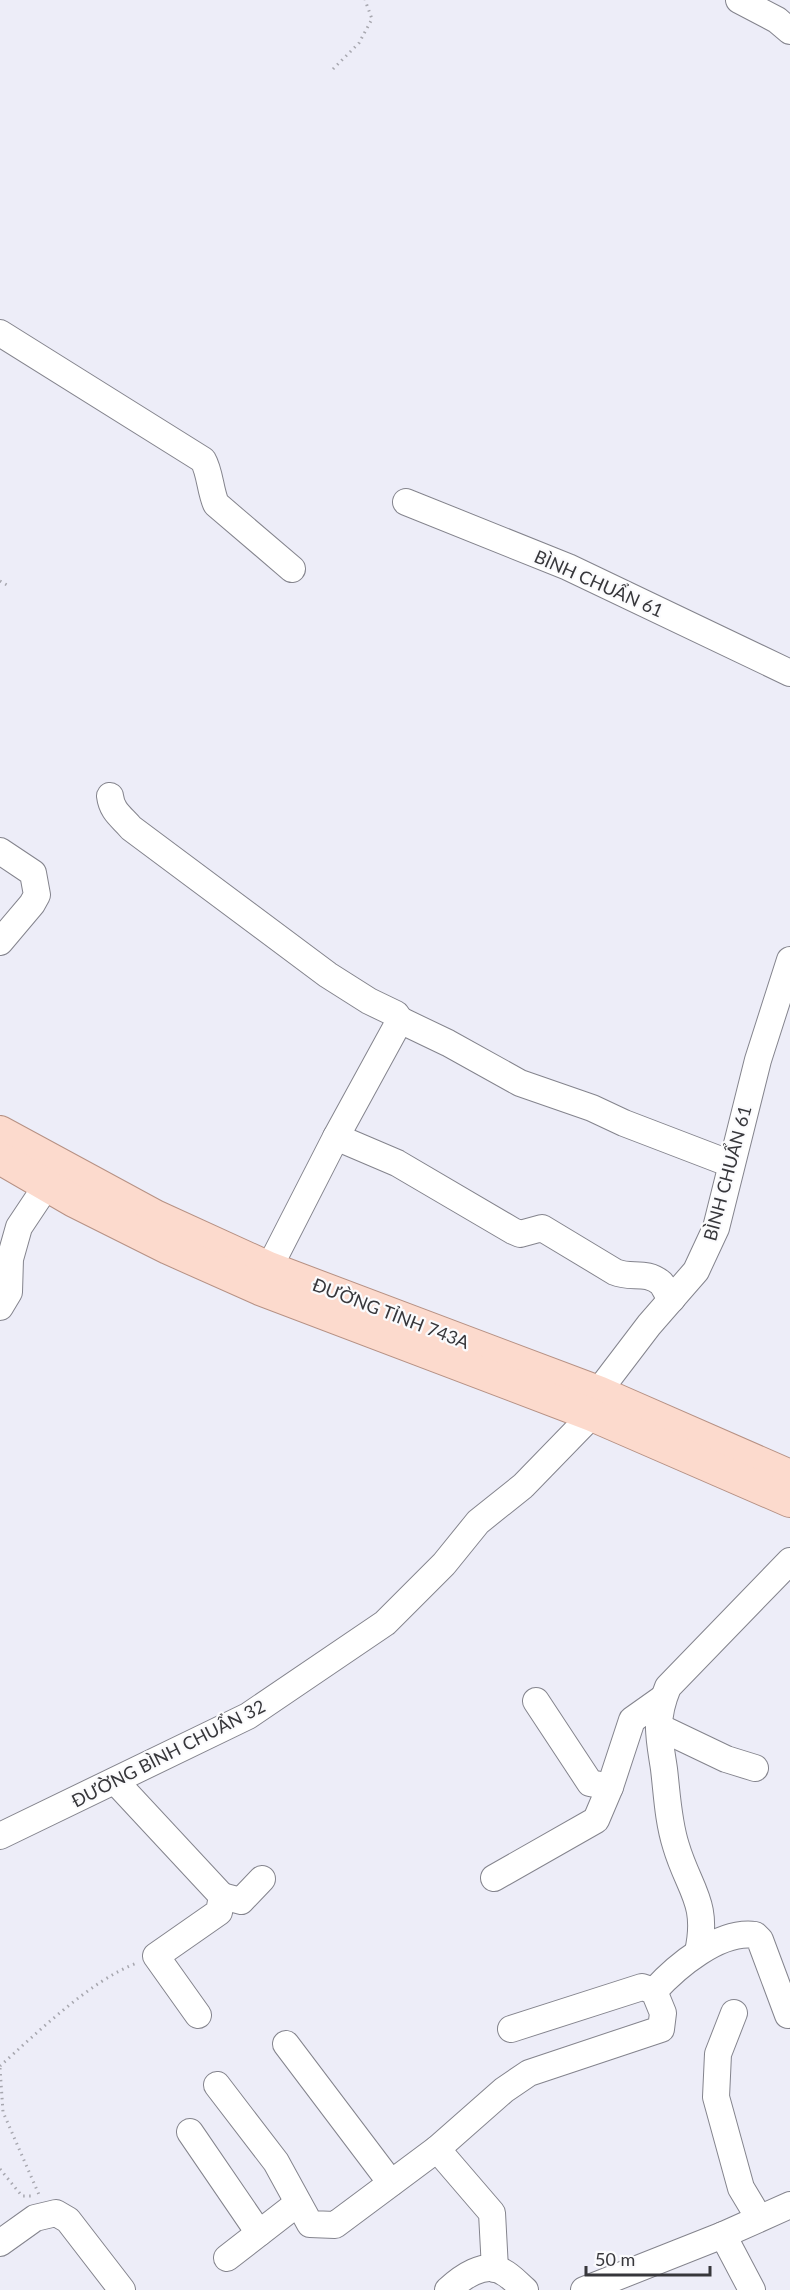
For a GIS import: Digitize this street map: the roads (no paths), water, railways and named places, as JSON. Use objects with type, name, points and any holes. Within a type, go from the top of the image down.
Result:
[{"type":"main road","name":"ĐƯỜNG TỈNH 743A","points":[[0,1132],[155,1216],[269,1268],[595,1403],[790,1501]]},
{"type":"main road","name":"ĐƯỜNG TỈNH 743A","points":[[0,1158],[168,1248],[260,1289],[595,1403],[790,1476]]},
{"type":"street","points":[[739,0],[777,20],[790,31]]},
{"type":"street","points":[[0,333],[203,460],[207,467],[210,490],[216,504],[292,569]]},
{"type":"street","name":"BÌNH CHUẨN 61","points":[[406,501],[568,567],[790,672]]},
{"type":"street","points":[[110,796],[111,805],[116,814],[131,828],[328,975],[369,1001],[396,1014],[400,1020],[448,1043],[520,1083],[592,1108],[624,1123],[732,1164]]},
{"type":"street","points":[[0,851],[33,873],[37,895],[0,942]]},
{"type":"street","name":"BÌNH CHUẨN 61","points":[[595,1403],[649,1325],[696,1271],[716,1228],[758,1060],[780,1013],[790,960]]},
{"type":"street","points":[[269,1268],[336,1137],[400,1020]]},
{"type":"street","points":[[336,1137],[397,1163],[513,1231],[520,1234],[542,1228],[624,1276],[646,1274],[662,1284],[667,1295],[672,1299]]},
{"type":"street","points":[[0,1307],[9,1292],[5,1268],[10,1259],[19,1227],[47,1185]]},
{"type":"street","name":"ĐƯỜNG BÌNH CHUẨN 32","points":[[0,1836],[248,1716],[385,1623],[444,1564],[478,1522],[523,1486],[595,1403]]},
{"type":"street","points":[[698,1952],[702,1933],[700,1912],[696,1894],[676,1848],[671,1825],[659,1727],[663,1698],[668,1687],[790,1561]]},
{"type":"street","points":[[494,1878],[596,1821],[632,1720],[663,1698]]},
{"type":"street","points":[[536,1701],[590,1783],[610,1787]]},
{"type":"street","points":[[659,1727],[726,1759],[756,1768]]},
{"type":"street","points":[[115,1781],[222,1896],[241,1901],[261,1879]]},
{"type":"street","points":[[198,2015],[156,1956],[219,1912],[222,1896]]},
{"type":"street","points":[[654,1991],[698,1952],[737,1936],[755,1935],[760,1940],[788,2015]]},
{"type":"street","points":[[511,2029],[642,1988],[654,1991]]},
{"type":"street","points":[[217,2085],[276,2162],[310,2224],[335,2225],[437,2149],[504,2090],[529,2073],[661,2028],[663,2013],[654,1991]]},
{"type":"street","points":[[734,2013],[718,2054],[716,2097],[741,2188],[759,2218]]},
{"type":"street","points":[[286,2044],[391,2183]]},
{"type":"street","points":[[190,2132],[259,2233]]},
{"type":"street","points":[[437,2149],[492,2213],[495,2270]]},
{"type":"street","points":[[227,2258],[298,2203]]},
{"type":"street","points":[[584,2290],[723,2235],[790,2205]]},
{"type":"street","points":[[0,2242],[35,2218],[56,2213],[68,2220],[122,2290]]},
{"type":"street","points":[[723,2235],[752,2290]]},
{"type":"street","points":[[448,2290],[472,2272],[485,2269],[502,2270],[525,2290]]}]
